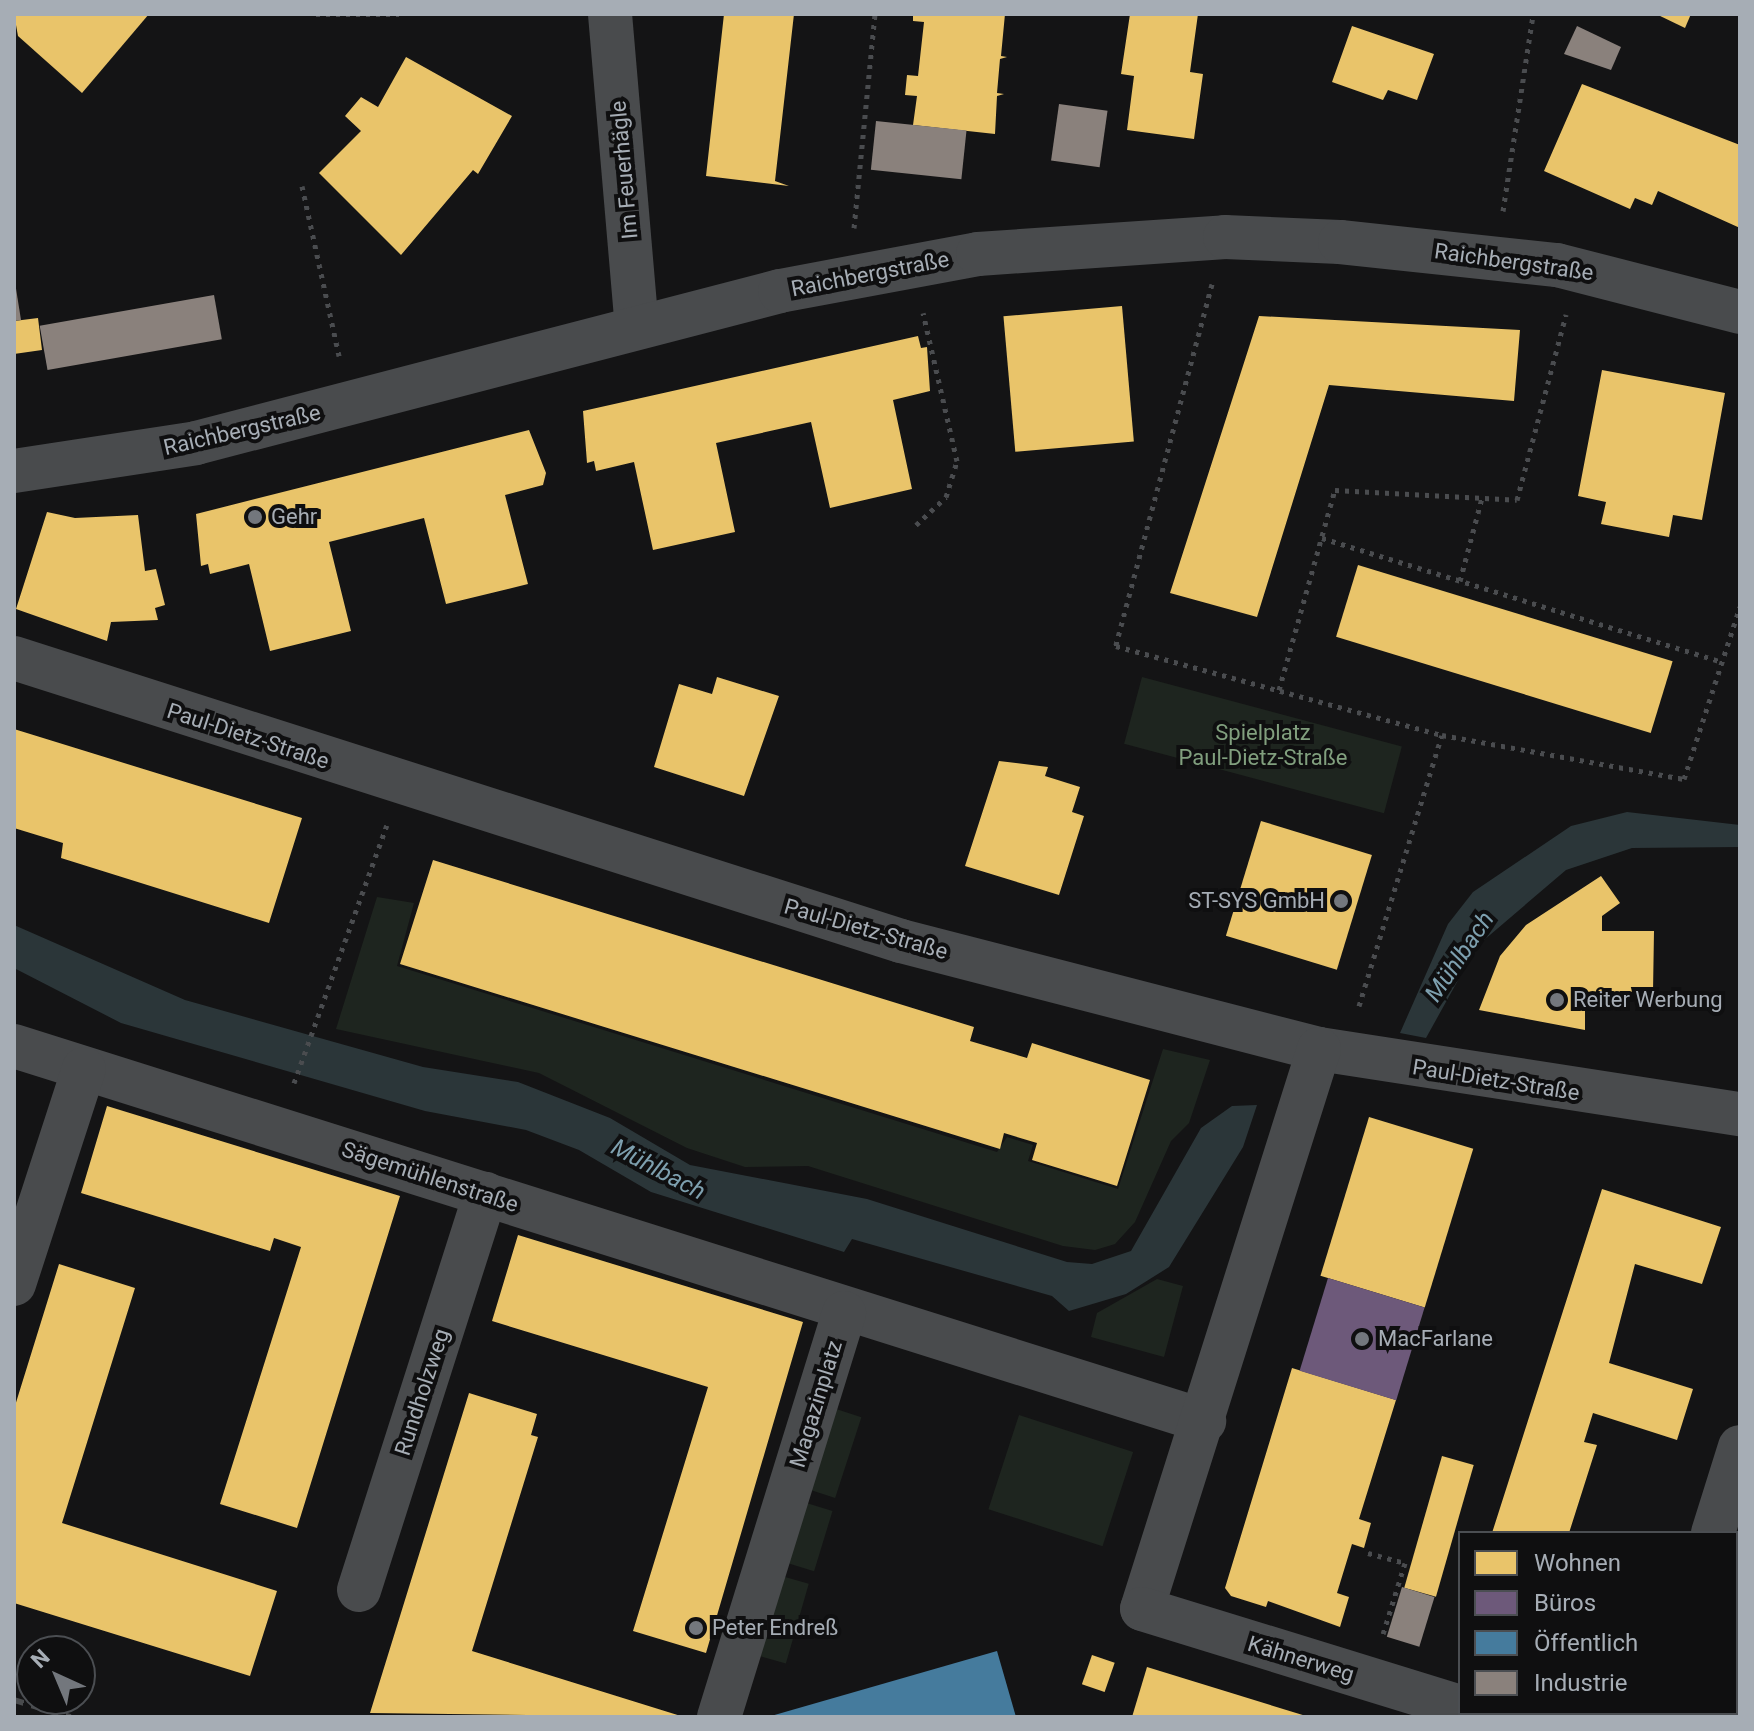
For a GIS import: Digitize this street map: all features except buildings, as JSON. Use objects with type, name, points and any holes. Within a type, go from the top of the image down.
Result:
[{"type":"street","name":"Im Feuerhägle","points":[[610,14],[637,326]]},
{"type":"street","name":"Raichbergstraße","points":[[14,471],[183,446],[637,326],[911,264],[1225,237],[1496,257],[1578,270],[1740,312]]},
{"type":"street","name":"Paul-Dietz-Straße","points":[[14,658],[401,787],[901,941],[1331,1051],[1740,1114]]},
{"type":"street","name":"Sägemühlenstraße","points":[[14,1046],[485,1194],[844,1313]]},
{"type":"street","points":[[1204,1421],[1331,1051]]},
{"type":"street","points":[[14,1284],[84,1069]]},
{"type":"street","name":"Rundholzweg","points":[[359,1590],[485,1194]]},
{"type":"street","name":"Magazinplatz","points":[[719,1717],[844,1313],[1204,1421]]},
{"type":"street","name":"Kähnerweg","points":[[1204,1421],[1142,1609],[1458,1706]]},
{"type":"street","points":[[1714,1531],[1740,1447]]},
{"type":"path","points":[[316,14],[399,14]]},
{"type":"path","points":[[849,277],[875,14]]},
{"type":"path","points":[[1496,257],[1533,14]]},
{"type":"path","points":[[302,186],[349,404]]},
{"type":"path","points":[[1225,237],[1116,646],[1442,735],[1684,779],[1740,607]]},
{"type":"path","points":[[911,264],[957,461],[946,497],[916,525]]},
{"type":"path","points":[[1279,690],[1335,490],[1517,500],[1578,270]]},
{"type":"path","points":[[1460,581],[1482,498]]},
{"type":"path","points":[[1322,538],[1720,661]]},
{"type":"path","points":[[1331,1051],[1442,735]]},
{"type":"path","points":[[294,1084],[401,787]]},
{"type":"path","points":[[1368,1553],[1405,1563],[1381,1641],[1393,1644]]},
{"type":"green space","name":"Spielplatz Paul-Dietz-Straße","points":[[1142,677],[1402,747],[1384,813],[1124,744]]},
{"type":"green space","points":[[377,897],[414,903],[397,966],[997,1152],[1007,1137],[1033,1145],[1028,1161],[1118,1189],[1163,1049],[1210,1060],[1189,1123],[1171,1141],[1135,1222],[1115,1244],[1095,1250],[1063,1246],[808,1166],[745,1167],[687,1148],[539,1073],[336,1029]]},
{"type":"green space","points":[[1157,1279],[1183,1286],[1164,1357],[1091,1337],[1097,1313]]},
{"type":"green space","points":[[830,1407],[861,1417],[835,1498],[804,1488]]},
{"type":"green space","points":[[1019,1415],[1133,1452],[1103,1546],[988,1509]]},
{"type":"green space","points":[[800,1501],[833,1511],[814,1571],[782,1561]]},
{"type":"green space","points":[[778,1575],[809,1584],[786,1664],[755,1655]]},
{"type":"water","name":"Mühlbach","points":[[1627,812],[1740,825],[1740,847],[1632,848],[1566,870],[1477,946],[1426,1038],[1400,1033],[1448,924],[1473,892],[1571,826]]},
{"type":"water","name":"Mühlbach","points":[[14,925],[185,1000],[423,1067],[518,1082],[610,1118],[690,1165],[867,1199],[1067,1262],[1092,1264],[1131,1251],[1201,1128],[1232,1106],[1257,1105],[1243,1147],[1169,1267],[1126,1294],[1069,1311],[1052,1296],[852,1239],[844,1252],[651,1192],[579,1150],[526,1130],[425,1111],[121,1023],[14,968]]},
{"type":"railway","points":[[14,1700],[70,1717]]},
{"type":"place","name":"Gehr","points":[[255,517]]},
{"type":"place","name":"ST-SYS GmbH","points":[[1341,901]]},
{"type":"place","name":"Reiter Werbung","points":[[1557,1000]]},
{"type":"place","name":"MacFarlane","points":[[1362,1339]]},
{"type":"place","name":"Peter Endreß","points":[[696,1628]]}]
